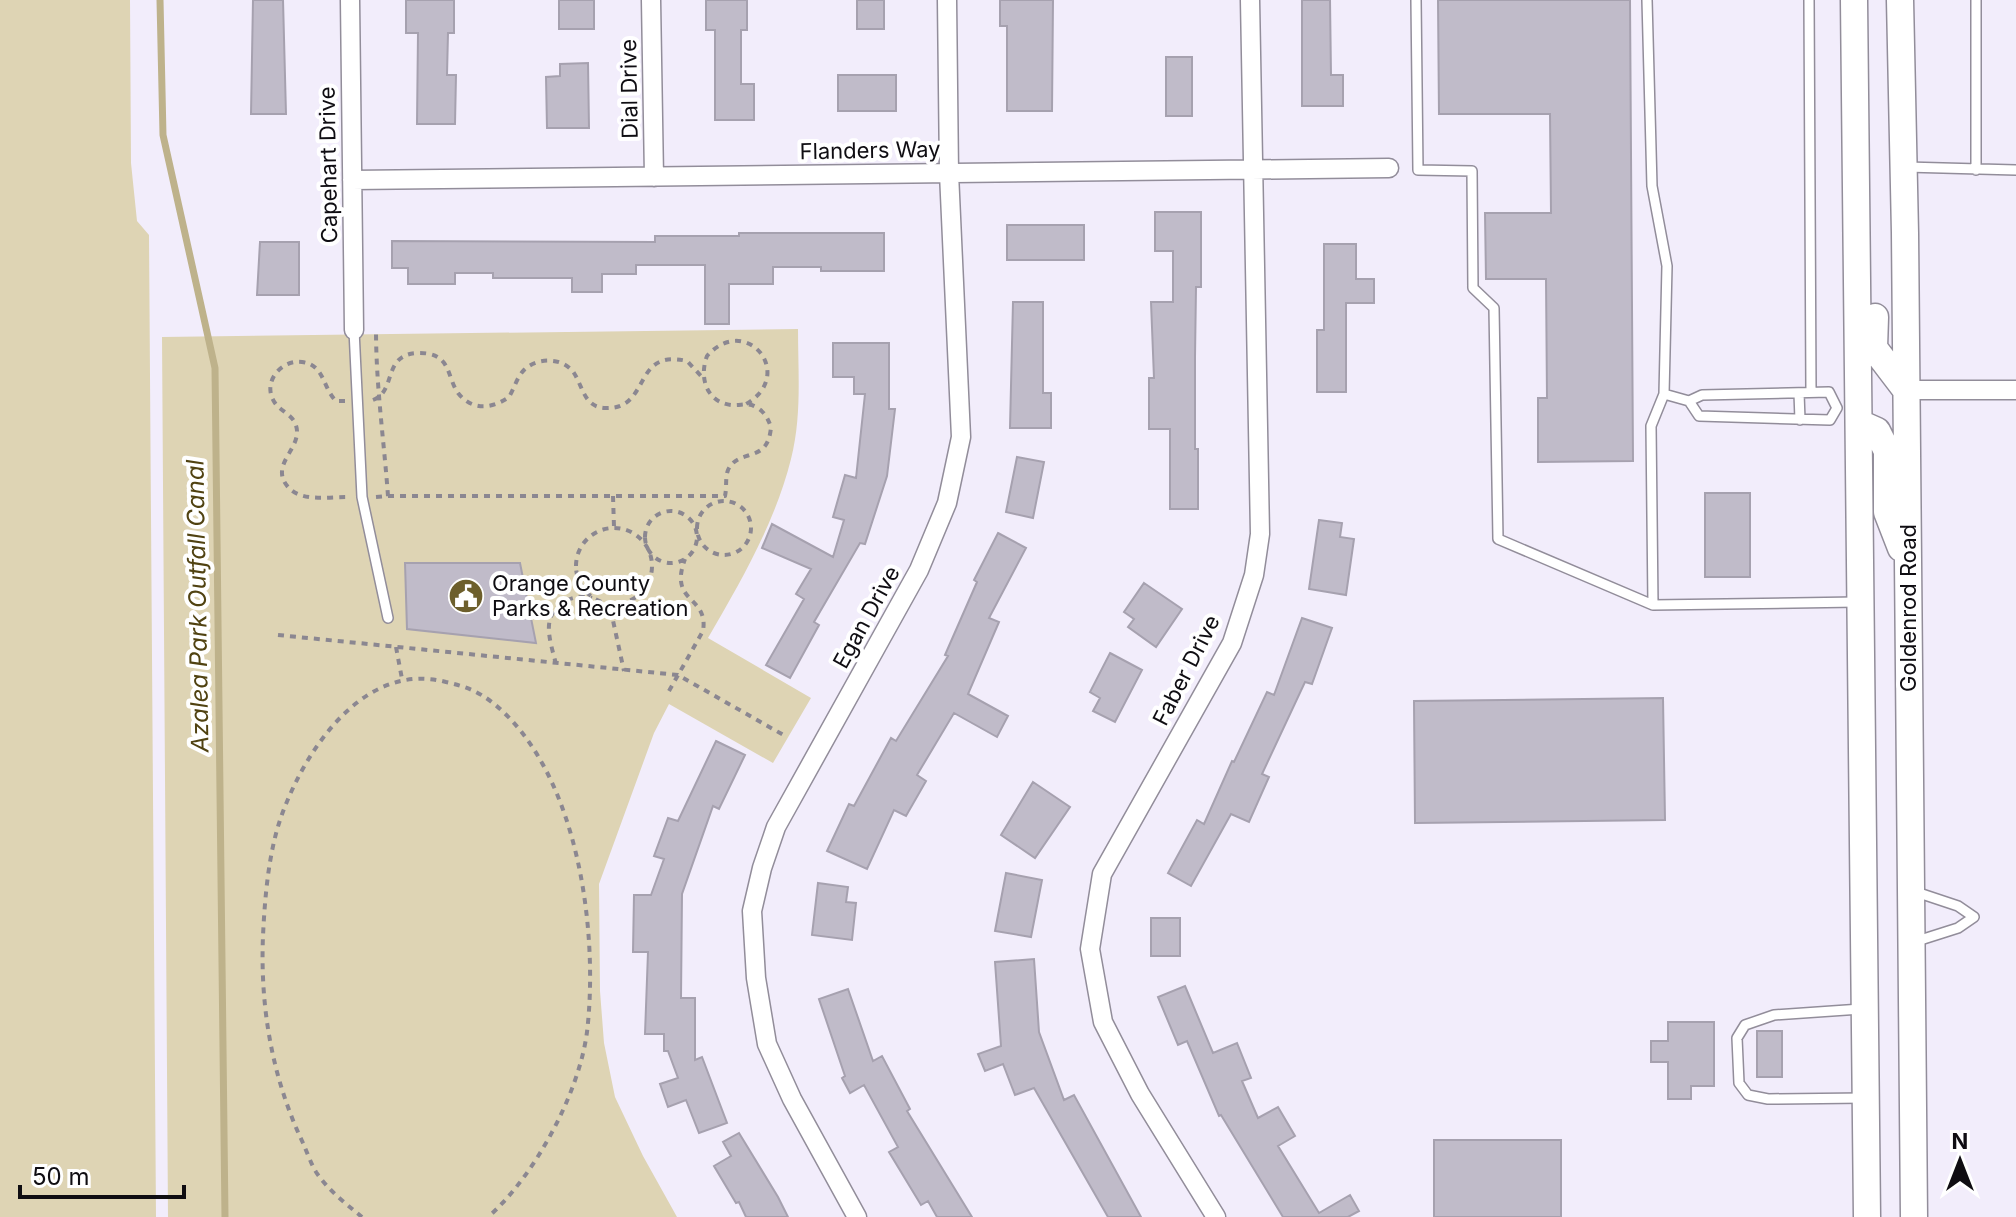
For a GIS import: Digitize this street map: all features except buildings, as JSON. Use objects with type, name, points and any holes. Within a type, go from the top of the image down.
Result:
[{"type":"main road","points":[[1854,0],[1857,257],[1852,413],[1861,602],[1867,1217]]},
{"type":"main road","name":"Goldenrod Road","points":[[1895,3],[1903,167],[1914,1217]]},
{"type":"main road","points":[[1857,257],[1875,306],[1874,348],[1906,390]]},
{"type":"main road","points":[[1852,413],[1877,431],[1887,451],[1887,512],[1908,567]]},
{"type":"street","name":"Capehart Drive","points":[[350,0],[354,330]]},
{"type":"street","name":"Dial Drive","points":[[651,0],[654,177]]},
{"type":"street","name":"Egan Drive","points":[[857,1217],[792,1099],[767,1044],[756,978],[752,911],[776,827],[919,570],[947,503],[961,437],[949,173],[947,0]]},
{"type":"street","name":"Faber Drive","points":[[1216,1217],[1140,1094],[1103,1022],[1090,949],[1102,874],[1232,643],[1254,575],[1260,534],[1250,0]]},
{"type":"street","name":"Flanders Way","points":[[352,180],[1389,168]]},
{"type":"street","points":[[1906,390],[2016,390]]},
{"type":"lane","points":[[1416,0],[1418,170],[1472,171],[1473,288],[1494,308],[1498,539],[1653,605],[1861,602]]},
{"type":"lane","points":[[1647,0],[1652,186],[1667,266],[1664,394],[1651,426],[1653,605]]},
{"type":"lane","points":[[1809,0],[1811,392]]},
{"type":"lane","points":[[1976,0],[1976,170]]},
{"type":"lane","points":[[1903,167],[2016,170]]},
{"type":"lane","points":[[354,330],[362,497],[388,618]]},
{"type":"lane","points":[[1664,394],[1689,401],[1702,395],[1829,392],[1852,413],[1830,420],[1699,416],[1689,401]]},
{"type":"lane","points":[[1799,393],[1800,420]]},
{"type":"lane","points":[[1910,891],[1958,906],[1977,918],[1958,928],[1911,943]]},
{"type":"lane","points":[[1865,1009],[1774,1015],[1745,1025],[1737,1038],[1739,1083],[1748,1095],[1768,1099],[1866,1098]]},
{"type":"path","points":[[376,322],[376,380],[388,496]]},
{"type":"path","points":[[703,378],[707,356],[714,348],[735,340],[754,346],[766,361],[767,381],[756,398],[746,404]]},
{"type":"path","points":[[556,664],[548,628],[556,608],[575,597],[620,604],[642,593],[653,570],[645,540],[648,523],[661,512],[678,511],[692,521],[703,547],[710,552],[728,555],[737,552],[749,539],[750,521],[741,506],[725,496],[310,497],[297,494],[282,478],[282,466],[295,444],[297,429],[294,420],[275,403],[271,392],[277,370],[286,362],[313,365],[322,374],[330,395],[336,401],[369,401],[380,397],[388,389],[389,375],[395,364],[408,355],[430,355],[444,362],[451,372],[456,390],[474,405],[483,407],[509,397],[524,370],[532,364],[548,360],[567,367],[574,373],[587,400],[605,408],[623,405],[631,400],[638,392],[645,373],[655,362],[667,359],[687,361],[703,378],[707,389],[723,403],[746,404],[763,411],[771,427],[766,446],[758,454],[731,465],[727,473],[725,496]]},
{"type":"path","points":[[613,496],[614,527]]},
{"type":"path","points":[[669,691],[703,631],[703,615],[681,588],[679,578],[685,559],[696,546],[700,513],[715,502],[732,502]]},
{"type":"path","points":[[624,671],[612,616],[606,607],[586,592],[579,581],[577,556],[590,536],[614,527],[627,529],[659,560],[676,563],[685,559]]},
{"type":"path","points":[[278,635],[678,675],[787,737]]},
{"type":"path","points":[[396,647],[402,679]]},
{"type":"path","points":[[362,1217],[338,1197],[316,1172],[292,1121],[276,1072],[265,1009],[262,971],[264,924],[271,859],[284,809],[311,756],[329,729],[358,700],[402,679],[434,679],[470,688],[493,703],[517,727],[553,780],[575,844],[586,916],[590,978],[587,1035],[574,1081],[546,1143],[520,1184],[505,1203],[488,1217]]},
{"type":"shaded area","points":[[0,0],[130,0],[131,163],[137,221],[149,235],[156,1217],[0,1217]]},
{"type":"shaded area","points":[[798,329],[799,394],[791,459],[776,506],[756,551],[708,638],[811,698],[773,763],[669,704],[654,733],[599,884],[600,991],[604,1043],[615,1097],[677,1217],[168,1217],[162,337]]},
{"type":"waterway","name":"Azalea Park Outfall Canal","points":[[160,0],[163,135],[215,368],[225,1217]]},
{"type":"place","name":"Orange County Parks & Recreation","points":[[466,596]]}]
